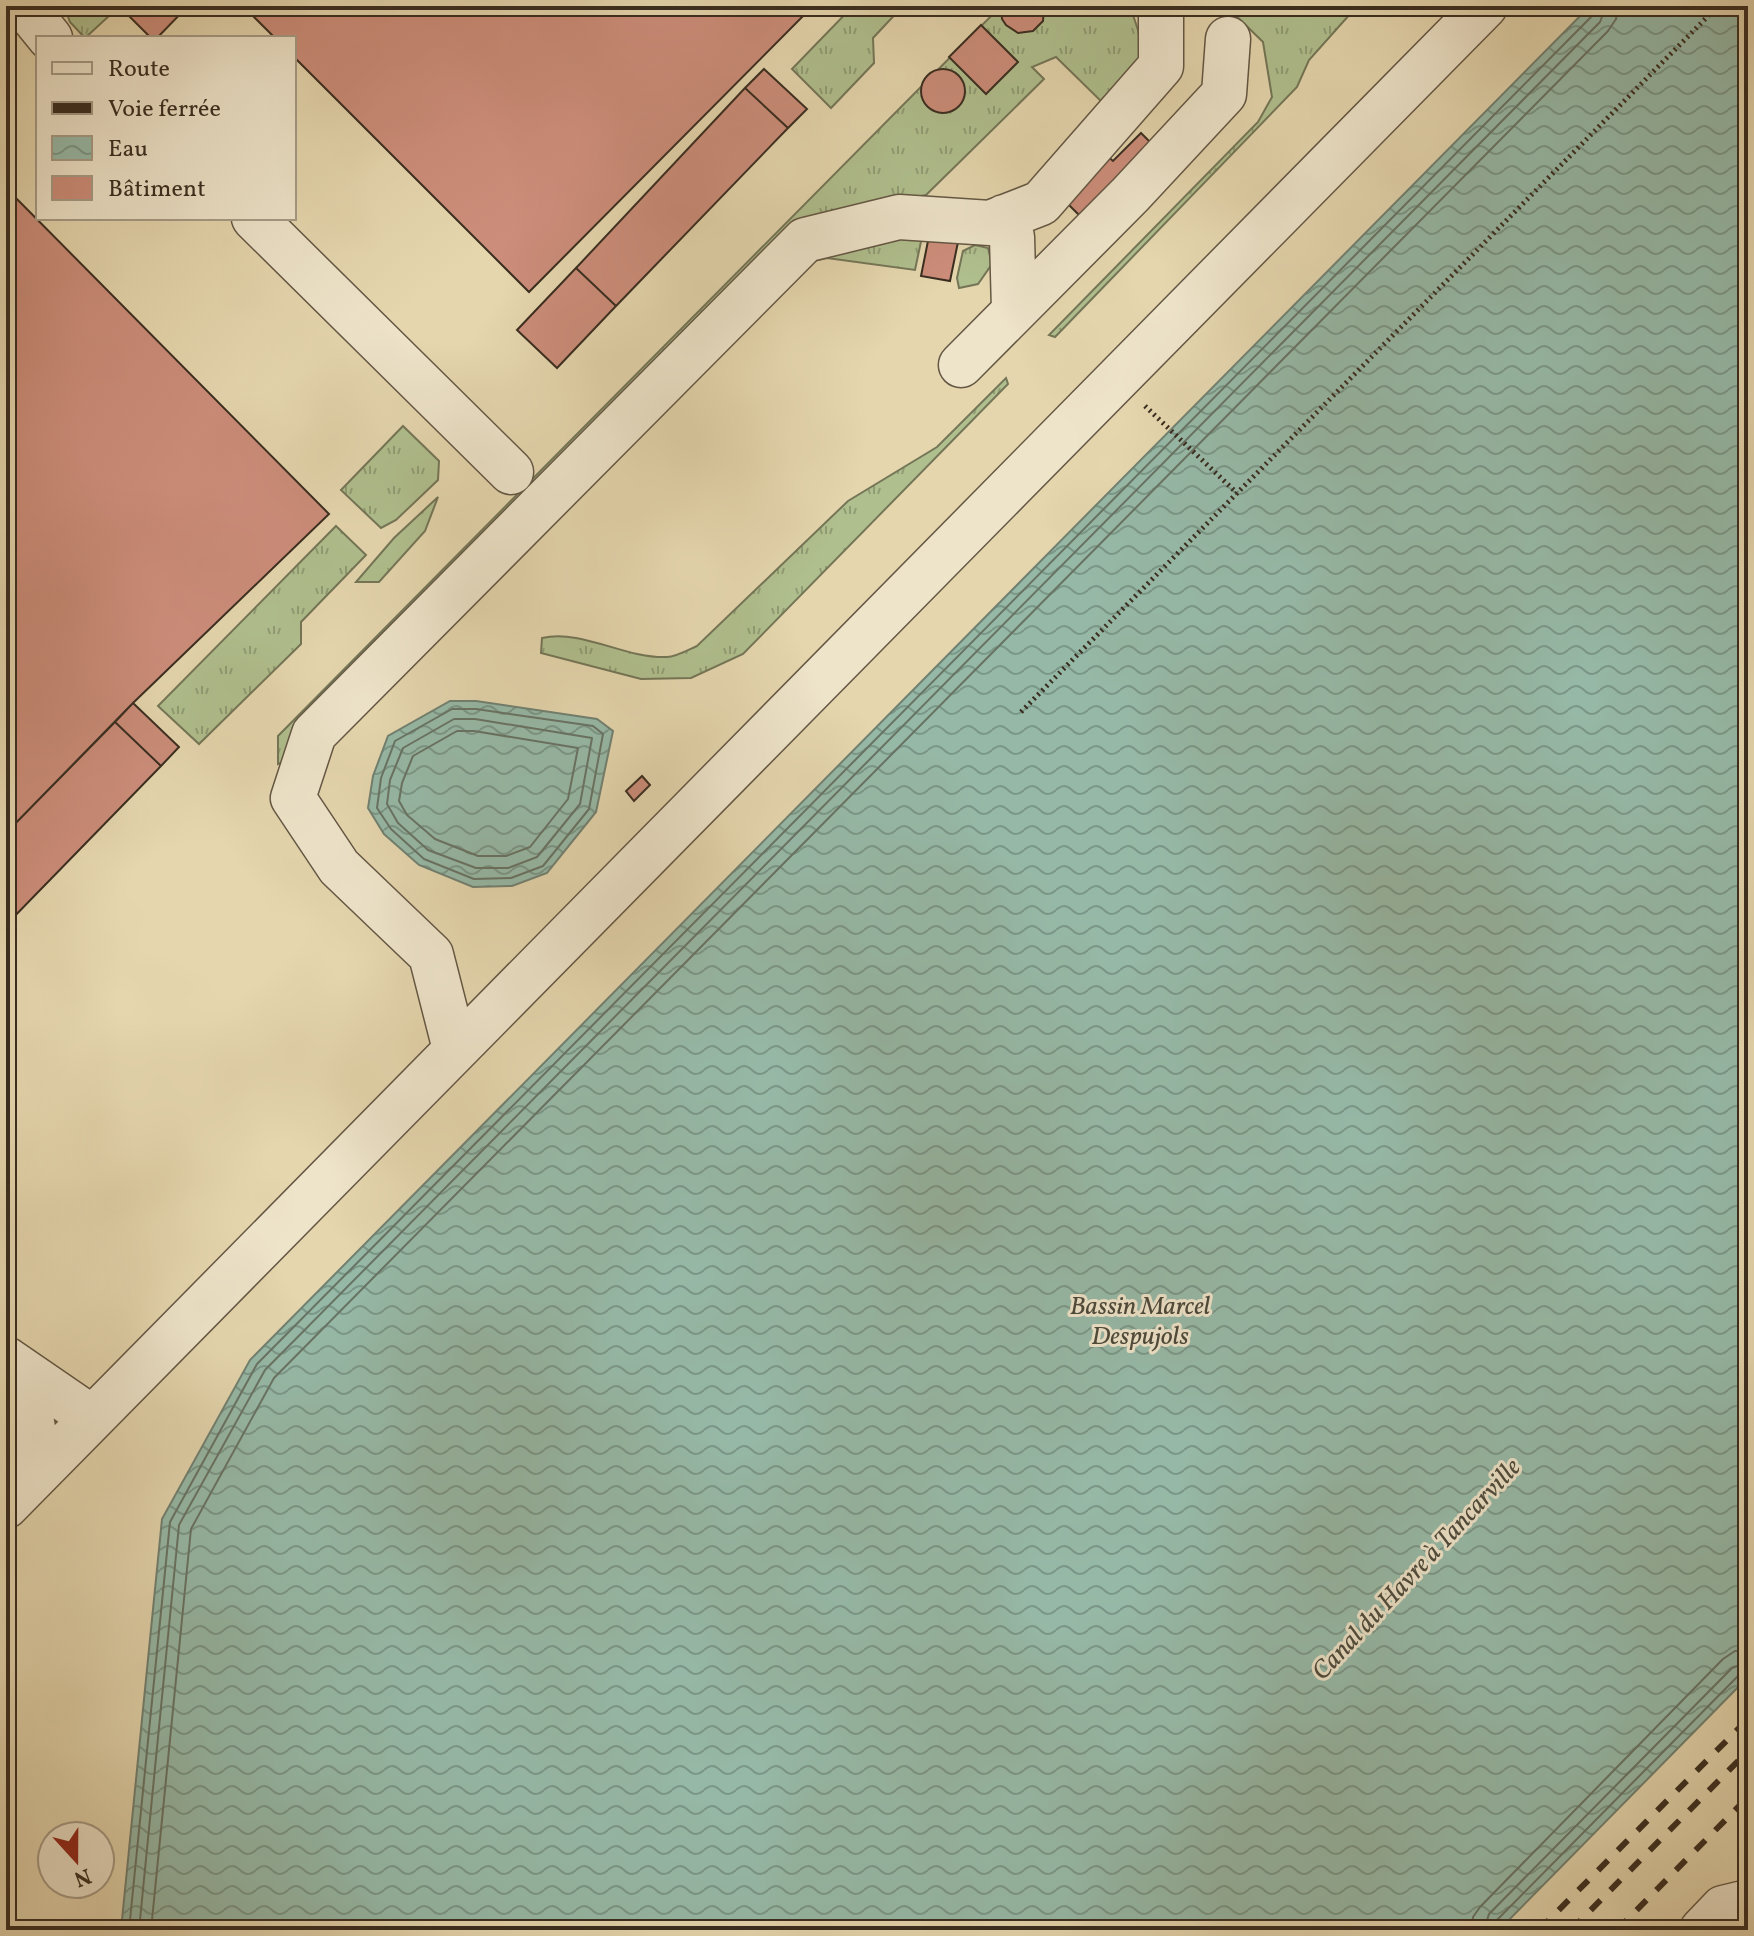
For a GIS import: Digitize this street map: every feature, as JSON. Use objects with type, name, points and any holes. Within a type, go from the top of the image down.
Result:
[{"type":"street","points":[[24,6],[48,36]]},
{"type":"street","points":[[455,1049],[431,955],[339,867],[293,798],[314,734],[805,240],[899,217],[990,223],[1041,203],[1161,66],[1161,6]]},
{"type":"street","points":[[6,1506],[1485,6]]},
{"type":"street","points":[[961,365],[1130,195],[1224,94],[1228,39]]},
{"type":"street","points":[[1004,217],[1012,237],[1014,310]]},
{"type":"street","points":[[256,220],[511,472]]},
{"type":"street","points":[[6,1359],[92,1418]]},
{"type":"street","points":[[6,1394],[32,1422],[40,1471]]},
{"type":"street","points":[[1702,1930],[1723,1908],[1748,1902]]},
{"type":"path","points":[[1021,712],[1718,6]]},
{"type":"path","points":[[1145,406],[1237,493]]},
{"type":"green space","points":[[64,6],[101,6],[110,15],[87,36],[83,36],[70,22]]},
{"type":"green space","points":[[853,6],[903,6],[873,38],[874,63],[831,108],[792,69]]},
{"type":"green space","points":[[1001,6],[1130,6],[1146,54],[1111,111],[1056,57],[1032,67],[1044,79],[926,195],[800,221],[289,760],[278,764],[278,736]]},
{"type":"green space","points":[[1226,6],[1344,6],[1351,13],[1309,60],[1297,87],[1055,337],[1049,335],[1258,122],[1272,97],[1263,42]]},
{"type":"green space","points":[[923,232],[915,270],[827,258],[805,263],[818,252]]},
{"type":"green space","points":[[975,245],[988,248],[992,264],[978,284],[959,288],[957,278],[963,251]]},
{"type":"green space","points":[[1006,378],[1008,384],[743,654],[691,678],[641,679],[541,653],[542,638],[557,636],[651,656],[671,657],[697,646],[848,501],[937,447]]},
{"type":"green space","points":[[403,426],[439,461],[438,480],[396,520],[381,528],[341,490]]},
{"type":"green space","points":[[438,497],[425,531],[379,582],[356,582],[394,538]]},
{"type":"green space","points":[[336,526],[366,555],[301,622],[301,644],[199,744],[158,706]]},
{"type":"water","name":"Bassin Marcel Despujols","points":[[1590,6],[1748,6],[1748,1677],[1499,1930],[121,1930],[162,1519],[250,1360]]},
{"type":"water","points":[[450,701],[476,701],[597,719],[613,731],[596,812],[547,873],[512,886],[473,887],[419,865],[384,834],[368,808],[373,776],[388,736]]},
{"type":"building","points":[[119,6],[188,6],[159,36],[149,36]]},
{"type":"building","points":[[243,6],[813,6],[529,292],[296,59],[296,36],[273,36]]},
{"type":"building","points":[[1001,6],[1044,6],[1043,21],[1033,31],[1018,33],[1002,19]]},
{"type":"building","points":[[981,25],[1018,62],[986,94],[949,57]]},
{"type":"building","points":[[764,69],[807,109],[788,128],[745,88]]},
{"type":"building","points":[[943,69],[959,75],[965,91],[959,107],[943,113],[927,107],[921,91],[927,75]]},
{"type":"building","points":[[745,88],[788,128],[616,306],[576,268]]},
{"type":"building","points":[[1141,133],[1155,147],[1082,218],[1061,197],[1105,154],[1113,161]]},
{"type":"building","points":[[6,188],[329,514],[133,703],[6,833]]},
{"type":"building","points":[[929,236],[958,242],[950,281],[921,276]]},
{"type":"building","points":[[576,268],[616,306],[557,368],[517,330]]},
{"type":"building","points":[[133,703],[179,747],[161,766],[115,722]]},
{"type":"building","points":[[115,722],[161,766],[6,925],[6,833]]},
{"type":"building","points":[[642,776],[650,785],[634,801],[626,791]]},
{"type":"railway","points":[[1539,1930],[1748,1719]]},
{"type":"railway","points":[[1571,1930],[1748,1751]]},
{"type":"railway","points":[[1617,1930],[1748,1797]]},
{"type":"water label","name":"Canal du Havre à Tancarville","points":[[1417,1570]]}]
